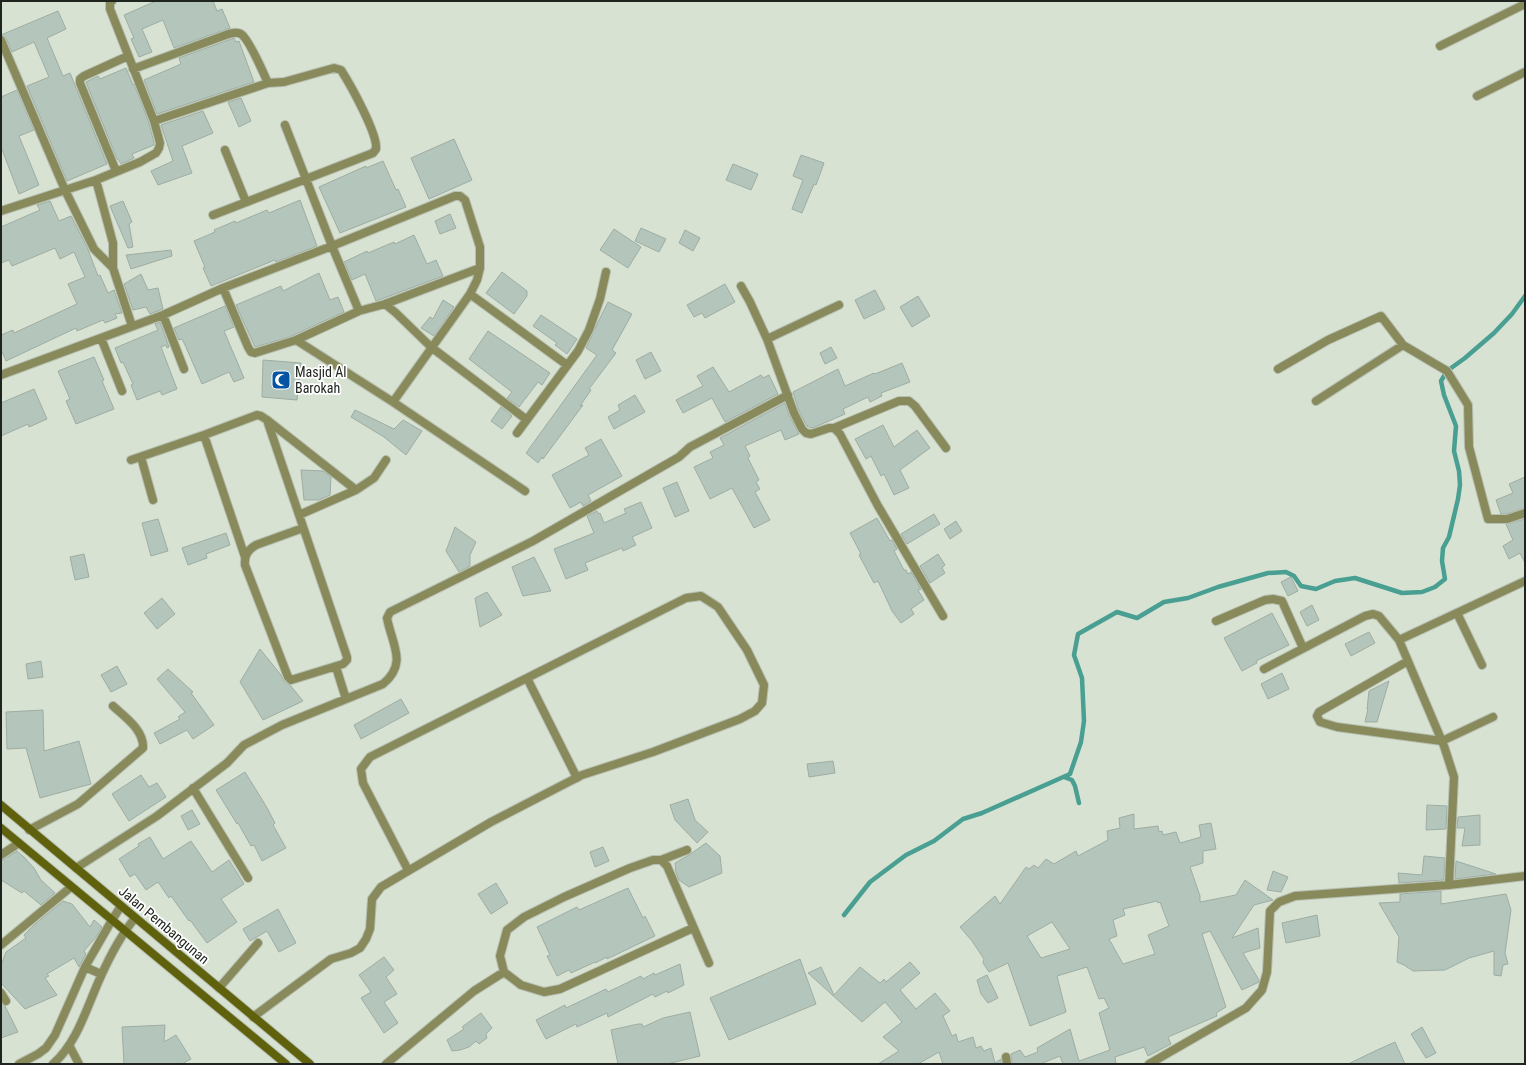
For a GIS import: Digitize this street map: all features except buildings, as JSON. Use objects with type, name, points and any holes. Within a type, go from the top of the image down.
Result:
[{"type":"main road","name":"Jalan Pembangunan","points":[[1,805],[310,1064]]},
{"type":"main road","name":"Jalan Pembangunan","points":[[1,828],[286,1064]]},
{"type":"street","points":[[1,211],[96,180],[140,162],[156,153],[160,143],[154,122],[110,9],[110,2],[112,1]]},
{"type":"street","points":[[1440,46],[1525,4]]},
{"type":"street","points":[[133,69],[236,32],[241,34],[247,41],[268,83]]},
{"type":"street","points":[[1,40],[65,190],[94,249],[113,268]]},
{"type":"street","points":[[116,171],[80,83],[80,79],[128,56]]},
{"type":"street","points":[[154,122],[268,83],[284,82],[334,68],[341,70],[348,80],[376,137],[376,149],[373,153],[213,215]]},
{"type":"street","points":[[1477,96],[1525,72]]},
{"type":"street","points":[[285,125],[305,180],[359,311]]},
{"type":"street","points":[[225,150],[246,202]]},
{"type":"street","points":[[96,180],[113,243],[113,268],[132,326]]},
{"type":"street","points":[[1,375],[163,315],[223,288],[455,196],[460,196],[465,200],[480,247],[480,268],[477,280],[470,294],[393,402]]},
{"type":"street","points":[[223,288],[251,352],[255,353],[296,340],[359,311],[385,304],[480,268]]},
{"type":"street","points":[[517,433],[578,351],[589,330],[600,299],[606,272]]},
{"type":"street","points":[[740,286],[750,302],[767,339],[794,413],[802,429],[806,433],[811,434],[829,428],[834,428],[899,401],[909,401],[915,406],[946,448]]},
{"type":"street","points":[[470,294],[567,365]]},
{"type":"street","points":[[385,304],[431,347],[526,420]]},
{"type":"street","points":[[767,339],[839,305]]},
{"type":"street","points":[[163,315],[184,369]]},
{"type":"street","points":[[1278,369],[1328,340],[1381,316],[1403,345],[1447,371],[1468,405],[1469,447],[1488,519],[1507,519],[1525,513]]},
{"type":"street","points":[[101,338],[122,391]]},
{"type":"street","points":[[296,340],[393,402],[525,491]]},
{"type":"street","points":[[1316,401],[1403,345]]},
{"type":"street","points":[[76,868],[157,816],[227,763],[244,745],[282,725],[383,684],[391,678],[396,670],[397,656],[387,618],[390,612],[533,541],[679,457],[690,447],[788,395]]},
{"type":"street","points":[[130,460],[204,436],[257,415],[267,420],[356,490]]},
{"type":"street","points":[[204,436],[244,557],[245,565],[288,677],[293,679],[336,667],[345,663],[347,656],[267,420]]},
{"type":"street","points":[[834,428],[840,434],[878,506],[943,616]]},
{"type":"street","points":[[141,457],[153,500]]},
{"type":"street","points":[[299,515],[356,490],[374,478],[386,460]]},
{"type":"street","points":[[244,557],[249,549],[256,545],[303,528]]},
{"type":"street","points":[[1399,640],[1524,583]]},
{"type":"street","points":[[253,1017],[331,959],[351,953],[360,948],[370,929],[372,900],[376,893],[381,887],[408,870],[491,822],[577,778],[660,749],[740,719],[756,711],[762,703],[764,685],[747,650],[718,607],[701,596],[686,598],[370,757],[361,769],[363,783],[408,870]]},
{"type":"street","points":[[1216,621],[1265,600],[1273,599],[1282,601],[1303,648]]},
{"type":"street","points":[[1457,613],[1482,665]]},
{"type":"street","points":[[1264,669],[1365,616],[1373,614],[1379,616],[1399,640],[1442,741],[1454,777],[1449,885]]},
{"type":"street","points":[[1408,661],[1319,712],[1317,716],[1320,722],[1337,727],[1442,741],[1492,717]]},
{"type":"street","points":[[336,667],[346,699]]},
{"type":"street","points":[[527,678],[577,778]]},
{"type":"street","points":[[29,830],[78,804],[143,748],[143,742],[138,730],[113,706]]},
{"type":"street","points":[[194,788],[248,878]]},
{"type":"street","points":[[1,855],[19,843]]},
{"type":"street","points":[[687,850],[661,860],[653,860],[630,868],[564,897],[524,917],[507,930],[500,956],[504,972],[521,985],[544,992],[560,989],[693,928]]},
{"type":"street","points":[[661,860],[667,866],[709,963]]},
{"type":"street","points":[[1149,1064],[1246,1008],[1262,990],[1267,972],[1270,911],[1279,902],[1295,896],[1449,885],[1525,876]]},
{"type":"street","points":[[1,945],[71,887]]},
{"type":"street","points":[[19,1064],[46,1048],[54,1035],[85,966],[121,906]]},
{"type":"street","points":[[53,1064],[76,1034],[102,974],[124,931],[135,918]]},
{"type":"street","points":[[219,988],[258,944]]},
{"type":"street","points":[[85,966],[102,974]]},
{"type":"street","points":[[386,1064],[474,991],[504,972]]},
{"type":"street","points":[[69,1045],[79,1064]]},
{"type":"waterway","points":[[844,915],[870,882],[906,855],[934,841],[963,819],[982,813],[1070,774],[1081,742],[1084,721],[1082,678],[1074,655],[1078,634],[1117,612],[1137,618],[1164,602],[1188,598],[1218,587],[1268,573],[1286,572],[1294,576],[1301,586],[1316,589],[1335,581],[1355,578],[1402,593],[1422,592],[1435,587],[1445,579],[1442,561],[1443,548],[1449,537],[1460,485],[1459,471],[1454,451],[1456,426],[1444,395],[1441,381],[1447,371],[1465,358],[1494,333],[1512,314],[1525,296]]},
{"type":"waterway","points":[[1064,777],[1072,780],[1079,803]]},
{"type":"place","name":"Masjid Al Barokah","points":[[281,380]]}]
